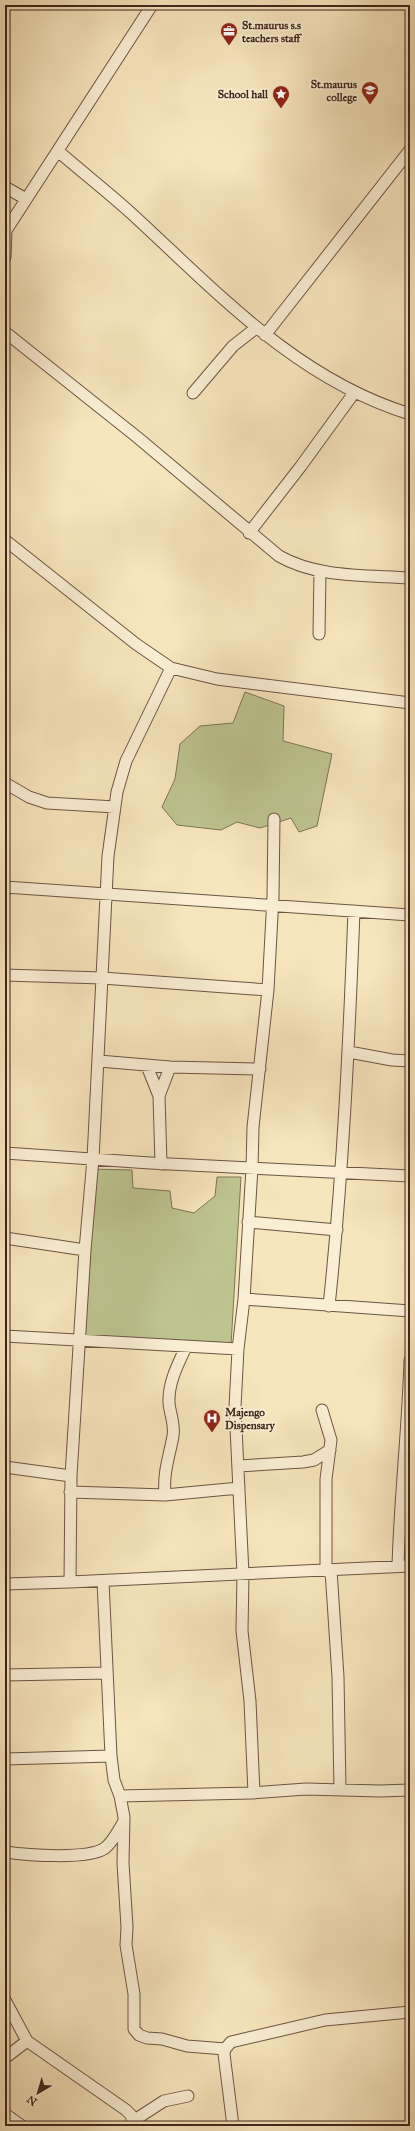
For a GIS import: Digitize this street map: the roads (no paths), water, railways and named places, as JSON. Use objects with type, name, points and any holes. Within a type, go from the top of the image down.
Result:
[{"type":"street","points":[[5,258],[6,231],[152,5]]},
{"type":"street","points":[[265,335],[410,150]]},
{"type":"street","points":[[58,151],[132,214],[203,282],[265,335],[318,373],[354,393],[410,414]]},
{"type":"street","points":[[5,187],[26,199]]},
{"type":"street","points":[[193,393],[233,346],[256,328]]},
{"type":"street","points":[[5,332],[137,437],[249,534],[288,561],[320,571],[410,578]]},
{"type":"street","points":[[249,534],[302,466],[354,393]]},
{"type":"street","points":[[5,540],[136,644],[171,668],[217,679],[410,703]]},
{"type":"street","points":[[319,634],[320,571]]},
{"type":"street","points":[[70,1582],[70,1492],[78,1341],[94,1159],[108,856],[120,780],[126,761],[171,668]]},
{"type":"street","points":[[5,783],[29,797],[46,803],[115,808]]},
{"type":"street","points":[[254,1792],[250,1701],[242,1631],[243,1574],[234,1407],[238,1349],[244,1299],[253,1127],[268,990],[273,906],[274,819]]},
{"type":"street","points":[[5,888],[410,915]]},
{"type":"street","points":[[329,1306],[337,1230],[349,1052],[354,911]]},
{"type":"street","points":[[5,975],[102,978],[268,990]]},
{"type":"street","points":[[349,1052],[392,1060],[410,1061]]},
{"type":"street","points":[[99,1061],[170,1068],[260,1070]]},
{"type":"street","points":[[147,1066],[159,1096],[161,1164]]},
{"type":"street","points":[[159,1096],[170,1068]]},
{"type":"street","points":[[5,1153],[161,1164],[410,1176]]},
{"type":"street","points":[[248,1222],[337,1230]]},
{"type":"street","points":[[5,1238],[85,1250]]},
{"type":"street","points":[[244,1299],[410,1311]]},
{"type":"street","points":[[5,1336],[238,1349]]},
{"type":"street","points":[[165,1494],[163,1479],[173,1427],[169,1404],[169,1392],[177,1367],[186,1347]]},
{"type":"street","points":[[398,1566],[399,1519],[409,1410],[410,1360]]},
{"type":"street","points":[[322,1410],[330,1440],[326,1479],[328,1570],[338,1677],[340,1789]]},
{"type":"street","points":[[238,1466],[303,1462],[314,1460],[330,1450]]},
{"type":"street","points":[[5,1467],[71,1476]]},
{"type":"street","points":[[70,1492],[165,1494],[239,1488]]},
{"type":"street","points":[[5,1584],[103,1581],[410,1566]]},
{"type":"street","points":[[103,1581],[111,1756],[114,1780],[120,1796],[124,1823],[123,1863],[127,1927],[126,1944],[134,1994],[134,2029],[139,2035],[147,2038],[162,2039],[183,2046],[224,2049],[235,2041],[325,2020],[410,2012]]},
{"type":"street","points":[[5,1675],[107,1673]]},
{"type":"street","points":[[5,1759],[111,1756]]},
{"type":"street","points":[[120,1796],[306,1789],[380,1791],[410,1790]]},
{"type":"street","points":[[5,1852],[26,1855],[82,1855],[92,1853],[104,1849],[124,1823]]},
{"type":"street","points":[[5,2000],[27,2041],[126,2110],[134,2124],[164,2101],[188,2096]]},
{"type":"street","points":[[5,2058],[27,2041]]},
{"type":"street","points":[[224,2049],[233,2126]]},
{"type":"street","points":[[5,2114],[22,2126]]},
{"type":"place","name":"St.maurus s.s teachers staff","points":[[229,46]]},
{"type":"place","name":"St.maurus college","points":[[370,105]]},
{"type":"place","name":"School hall","points":[[281,109]]},
{"type":"place","name":"Majengo Dispensary","points":[[212,1433]]}]
